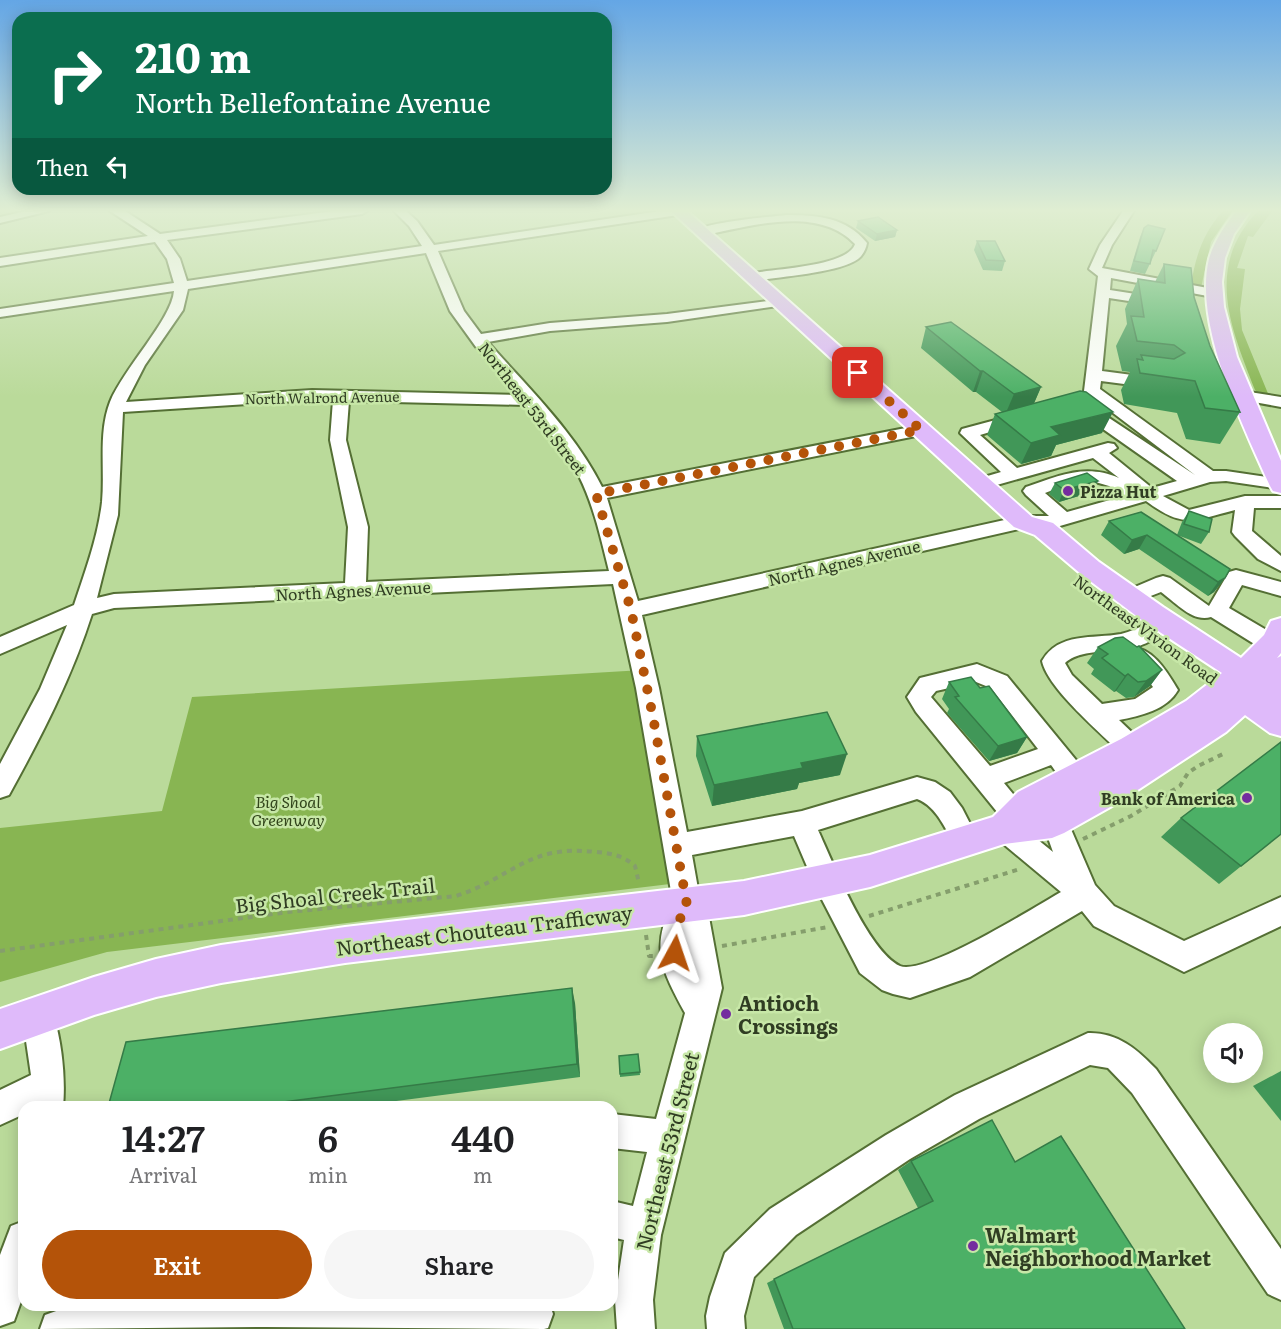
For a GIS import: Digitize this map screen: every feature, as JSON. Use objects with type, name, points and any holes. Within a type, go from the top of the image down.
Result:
[{"type":"main road","name":"Northeast Vivion Road","points":[[748,273],[1023,522],[1044,529],[1090,568],[1130,597],[1160,630]]},
{"type":"main road","points":[[1215,273],[1213,293],[1222,342],[1281,489]]},
{"type":"main road","name":"Northeast Vivion Road","points":[[1023,522],[1028,535],[1071,575],[1160,630],[1260,673],[1281,724]]},
{"type":"main road","name":"Northeast Chouteau Trafficway","points":[[1025,823],[1030,802],[1132,748],[1260,673]]},
{"type":"main road","name":"Northeast Chouteau Trafficway","points":[[0,1029],[38,1014],[156,978],[221,964],[345,945],[744,898],[881,868],[1025,823],[1110,791],[1182,745],[1260,673]]},
{"type":"street","points":[[0,787],[48,699],[86,608],[110,513],[116,408],[125,384],[179,304],[181,285],[178,273]]},
{"type":"street","points":[[0,313],[262,273]]},
{"type":"street","name":"Northeast 53rd Street","points":[[440,273],[456,310],[583,467],[596,494],[631,610],[653,717],[687,905],[675,929],[675,953],[700,1009],[668,1137],[628,1223],[636,1329]]},
{"type":"street","points":[[752,277],[777,273]]},
{"type":"street","points":[[1209,477],[1092,391],[1103,293],[1102,274],[1213,293]]},
{"type":"street","points":[[1103,293],[1143,299]]},
{"type":"street","points":[[479,339],[550,327],[668,318],[778,302]]},
{"type":"street","points":[[1094,375],[1158,383]]},
{"type":"street","points":[[341,396],[338,440],[358,527],[356,590]]},
{"type":"street","name":"North Walrond Avenue","points":[[116,408],[218,400],[341,396],[530,400]]},
{"type":"street","points":[[1243,396],[1281,402]]},
{"type":"street","points":[[1070,405],[1085,408],[1191,482]]},
{"type":"street","points":[[1036,414],[968,433],[1064,519]]},
{"type":"street","points":[[596,494],[921,430]]},
{"type":"street","points":[[980,484],[1131,442]]},
{"type":"street","points":[[1096,452],[1138,483],[1142,496]]},
{"type":"street","points":[[1032,491],[1079,476],[1096,474],[1114,480],[1142,496],[1187,516],[1245,502],[1281,489]]},
{"type":"street","name":"North Agnes Avenue","points":[[631,610],[1023,522],[1053,522],[1209,477],[1226,476],[1281,489]]},
{"type":"street","points":[[1245,502],[1242,532],[1271,560],[1281,564]]},
{"type":"street","name":"North Agnes Avenue","points":[[0,646],[86,608],[114,601],[621,577]]},
{"type":"street","points":[[1132,748],[1064,681],[1055,670],[1053,661],[1056,656],[1088,645],[1123,642],[1210,612],[1236,577],[1281,589]]},
{"type":"street","points":[[1130,597],[1163,583],[1210,612],[1260,673]]},
{"type":"street","points":[[1097,714],[1140,707],[1166,690],[1156,674],[1123,642]]},
{"type":"street","points":[[1076,779],[999,682],[987,675],[968,673],[928,684],[920,697],[924,705],[985,779],[1104,916],[1184,957],[1281,911]]},
{"type":"street","points":[[985,779],[1056,753]]},
{"type":"street","points":[[676,846],[802,823],[917,788],[924,789],[947,807],[966,841]]},
{"type":"street","points":[[802,823],[827,881],[854,934],[871,962],[893,979],[910,983],[958,966],[1084,894]]},
{"type":"street","points":[[1025,823],[1084,894]]},
{"type":"street","points":[[28,1101],[48,1096],[38,1014]]},
{"type":"street","points":[[726,1329],[729,1297],[738,1266],[783,1222],[898,1147],[967,1107],[1088,1049],[1100,1047],[1120,1057],[1144,1081],[1281,1281]]},
{"type":"street","points":[[0,1108],[18,1104]]},
{"type":"street","points":[[618,1132],[668,1137]]},
{"type":"street","points":[[0,1307],[18,1256]]},
{"type":"street","points":[[59,1329],[263,1318],[534,1316]]},
{"type":"path","points":[[1081,840],[1131,816],[1180,786],[1188,773],[1198,766],[1223,754]]},
{"type":"path","name":"Big Shoal Creek Trail","points":[[0,951],[288,912],[456,896],[473,891],[537,855],[557,850],[622,855],[634,864],[640,890]]},
{"type":"path","points":[[871,916],[1025,866]]},
{"type":"path","points":[[715,948],[826,927]]},
{"type":"green space","points":[[1193,273],[1204,273],[1201,288],[1191,286]]},
{"type":"green space","points":[[1228,273],[1244,273],[1240,309],[1242,330],[1269,396],[1260,395],[1255,390],[1238,344],[1227,298]]},
{"type":"green space","name":"Big Shoal Greenway","points":[[643,670],[670,884],[107,952],[0,982],[0,828],[162,811],[192,697]]},
{"type":"building","points":[[1164,273],[1192,273],[1194,297],[1210,346],[1240,412],[1205,408],[1195,381],[1140,373],[1137,359],[1143,360],[1141,355],[1174,359],[1185,353],[1174,345],[1137,341],[1131,316],[1144,317],[1138,279],[1165,283]]},
{"type":"building","points":[[951,322],[1041,387],[1014,394],[980,371],[926,327]]},
{"type":"building","points":[[1080,391],[1086,392],[1113,412],[1051,427],[1060,435],[1031,443],[995,414]]},
{"type":"building","points":[[1087,473],[1098,481],[1064,490],[1055,483]]},
{"type":"building","points":[[1189,511],[1212,519],[1209,532],[1184,524]]},
{"type":"building","points":[[1141,512],[1230,569],[1225,578],[1218,582],[1147,535],[1132,540],[1109,521]]},
{"type":"building","points":[[1123,637],[1137,647],[1139,646],[1162,670],[1146,681],[1138,682],[1128,674],[1125,676],[1102,658],[1108,654],[1098,647],[1115,638]]},
{"type":"building","points":[[971,677],[980,688],[989,686],[1027,737],[998,746],[955,697],[959,696],[949,682]]},
{"type":"building","points":[[827,712],[847,754],[801,763],[803,768],[714,785],[697,736]]},
{"type":"building","name":"Bank of America","points":[[1281,742],[1281,834],[1241,866],[1181,818]]},
{"type":"building","points":[[572,988],[577,1064],[290,1101],[110,1101],[126,1042]]},
{"type":"building","points":[[638,1054],[640,1072],[620,1074],[619,1056]]},
{"type":"building","name":"Walmart Neighborhood Market","points":[[992,1120],[1015,1162],[1061,1136],[1185,1329],[793,1329],[774,1279],[933,1201],[911,1161]]},
{"type":"place","name":"Pizza Hut","points":[[1068,491]]},
{"type":"place","name":"Bank of America","points":[[1247,798]]},
{"type":"place","name":"Antioch Crossings","points":[[726,1014]]},
{"type":"place","name":"Walmart Neighborhood Market","points":[[973,1246]]},
{"type":"route","points":[[675,953],[675,929],[687,905],[631,610],[596,494],[921,430],[858,373]]}]
